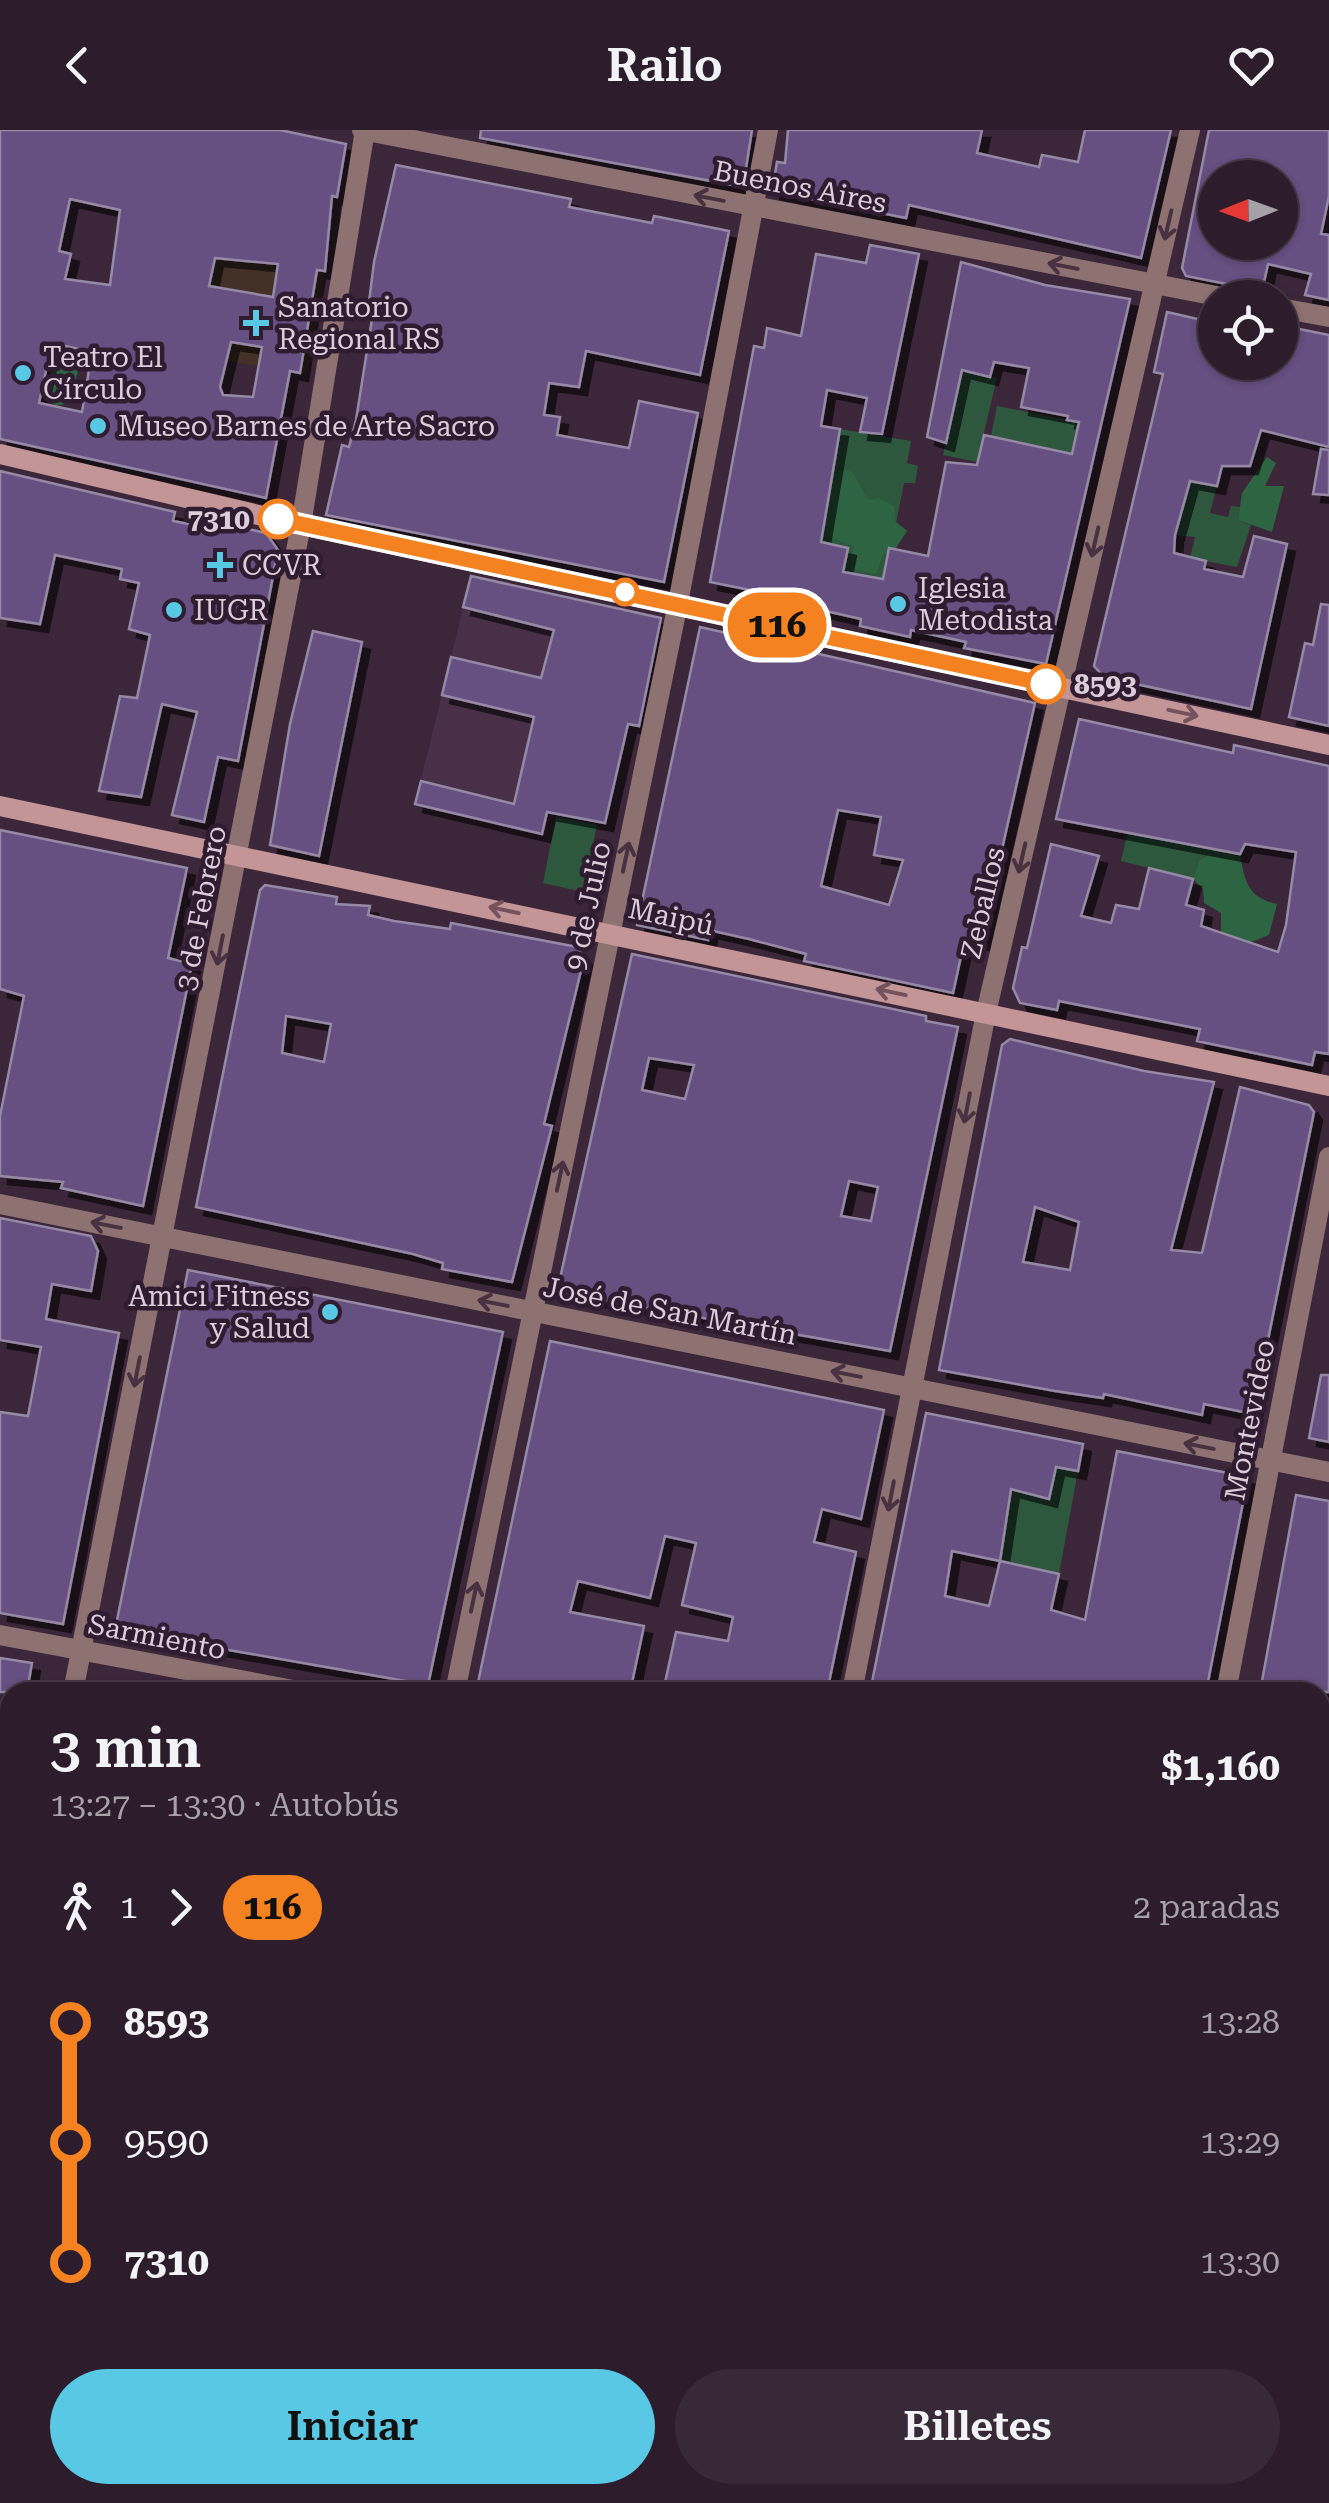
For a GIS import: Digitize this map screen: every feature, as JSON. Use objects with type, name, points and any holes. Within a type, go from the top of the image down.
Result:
[{"type":"main road","points":[[0,454],[301,524],[1329,745]]},
{"type":"main road","name":"Maipú","points":[[0,806],[1329,1086]]},
{"type":"street","name":"Buenos Aires","points":[[364,130],[1198,292]]},
{"type":"street","name":"3 de Febrero","points":[[75,1682],[301,524],[364,130]]},
{"type":"street","name":"9 de Julio","points":[[457,1682],[678,603],[768,130]]},
{"type":"street","name":"Zeballos","points":[[854,1682],[986,1012],[1190,130]]},
{"type":"street","points":[[1298,311],[1329,317]]},
{"type":"street","name":"Montevideo","points":[[1228,1682],[1329,1157]]},
{"type":"street","name":"José de San Martín","points":[[0,1204],[1329,1472]]},
{"type":"street","name":"Sarmiento","points":[[0,1635],[251,1682]]},
{"type":"shaded area","name":"Sanatorio Regional RS","points":[[215,258],[325,271],[308,374],[227,361],[221,386],[185,383]]},
{"type":"shaded area","points":[[471,576],[595,605],[542,834],[415,804]]},
{"type":"green space","points":[[53,365],[73,365],[78,372],[68,403],[56,406],[47,399],[46,385]]},
{"type":"green space","points":[[962,370],[997,378],[977,462],[943,455]]},
{"type":"green space","points":[[997,406],[1079,422],[1072,454],[991,436]]},
{"type":"green space","points":[[840,429],[911,441],[907,463],[918,466],[915,483],[904,483],[885,579],[843,572],[847,548],[821,542]]},
{"type":"green space","points":[[1267,457],[1276,463],[1265,486],[1284,486],[1272,532],[1238,520],[1242,493]]},
{"type":"green space","points":[[835,472],[853,473],[868,500],[879,498],[894,506],[895,521],[907,531],[896,548],[883,554],[876,574],[850,568],[854,546],[830,538],[824,527],[832,478]]},
{"type":"green space","points":[[1190,481],[1217,486],[1210,513],[1228,517],[1231,506],[1240,507],[1238,520],[1251,525],[1237,567],[1190,558],[1195,537],[1175,535]]},
{"type":"green space","points":[[1194,809],[1211,848],[1240,854],[1241,861],[1209,854],[1199,861],[1193,879],[1121,861],[1128,831],[1185,845]]},
{"type":"green space","points":[[556,817],[597,825],[583,892],[543,883]]},
{"type":"green space","points":[[1209,854],[1241,861],[1251,890],[1277,904],[1269,935],[1241,946],[1236,937],[1221,932],[1221,913],[1204,903],[1203,889],[1193,879],[1199,861]]},
{"type":"green space","points":[[1056,1467],[1078,1471],[1059,1574],[1000,1561],[1011,1489],[1049,1499]]},
{"type":"building","points":[[0,130],[280,130],[346,144],[337,197],[332,196],[325,271],[317,270],[300,373],[290,371],[266,498],[0,439]],"holes":[[[70,199],[120,210],[110,285],[65,279],[71,254],[59,251]],[[215,258],[278,264],[273,297],[209,286]],[[231,342],[262,347],[253,397],[223,395],[220,387]],[[52,343],[92,352],[82,412],[39,403]]]},
{"type":"building","points":[[481,130],[752,130],[743,187],[480,138]]},
{"type":"building","points":[[788,130],[982,130],[977,153],[1039,167],[1042,155],[1078,162],[1085,130],[1171,130],[1141,258],[909,205],[906,218],[772,191],[777,162],[785,163]]},
{"type":"building","points":[[1209,130],[1329,130],[1329,196],[1321,234],[1329,235],[1329,300],[1305,295],[1311,274],[1268,264],[1264,280],[1186,276],[1182,268],[1198,186],[1198,260],[1298,260],[1298,160],[1203,160]]},
{"type":"building","points":[[396,165],[571,199],[569,207],[652,223],[654,216],[729,231],[700,375],[586,351],[579,387],[549,383],[544,415],[560,417],[557,435],[629,448],[639,401],[698,413],[664,582],[326,515],[342,445],[349,447],[356,420],[372,319],[367,318],[374,262]]},
{"type":"building","points":[[870,245],[919,254],[882,434],[860,432],[867,398],[827,390],[821,426],[840,429],[821,542],[848,548],[843,572],[883,579],[889,548],[928,556],[946,462],[977,465],[984,435],[1072,454],[1079,422],[1067,420],[1068,416],[1021,407],[1029,368],[994,362],[990,377],[962,370],[946,443],[927,437],[961,262],[1045,285],[1130,299],[1046,664],[964,648],[966,642],[911,630],[910,637],[860,626],[861,619],[804,606],[805,601],[710,582],[754,346],[764,348],[767,328],[801,336],[816,254],[866,263]]},
{"type":"building","points":[[1167,312],[1198,319],[1198,380],[1298,380],[1298,329],[1329,335],[1329,447],[1261,430],[1250,466],[1222,466],[1217,486],[1190,481],[1175,535],[1174,553],[1206,561],[1204,569],[1243,577],[1254,536],[1287,544],[1251,709],[1104,677],[1094,666],[1163,374],[1154,372]]},
{"type":"building","points":[[1321,449],[1329,450],[1329,495],[1313,494]]},
{"type":"building","points":[[0,471],[175,512],[173,521],[209,528],[210,520],[266,533],[278,550],[238,761],[218,757],[204,822],[172,815],[197,712],[162,704],[141,797],[99,791],[120,696],[137,698],[150,635],[129,629],[139,583],[120,579],[122,569],[55,555],[40,624],[0,618]]},
{"type":"building","points":[[471,576],[661,618],[639,726],[628,724],[605,823],[547,812],[542,834],[415,804],[421,781],[514,804],[534,717],[442,695],[451,657],[541,678],[554,630],[463,607]]},
{"type":"building","points":[[1321,604],[1329,605],[1329,726],[1289,717],[1305,643],[1313,645]]},
{"type":"building","points":[[700,627],[1035,703],[981,942],[965,938],[953,993],[804,961],[806,954],[709,930],[708,940],[637,925]],"holes":[[[838,810],[881,817],[874,855],[903,860],[889,905],[821,886]]]},
{"type":"building","points":[[313,631],[362,642],[319,856],[270,845],[290,724]]},
{"type":"building","points":[[1079,719],[1233,753],[1234,745],[1329,766],[1329,1054],[1315,1052],[1312,1065],[1197,1041],[1200,1029],[1059,1001],[1057,1010],[1020,1003],[1013,988],[1022,947],[1027,948],[1051,844],[1099,856],[1081,916],[1111,923],[1116,905],[1139,909],[1149,868],[1193,879],[1186,905],[1204,910],[1201,926],[1278,952],[1286,925],[1296,852],[1245,844],[1240,854],[1056,819]]},
{"type":"building","points":[[0,830],[187,868],[168,958],[192,964],[143,1206],[61,1188],[63,1182],[0,1176],[0,1116],[24,996],[0,989]]},
{"type":"building","points":[[265,885],[337,897],[336,904],[370,906],[368,915],[394,921],[450,929],[451,923],[577,947],[584,958],[544,1124],[552,1126],[512,1282],[442,1269],[443,1263],[413,1254],[196,1207],[260,890]],"holes":[[[286,1016],[331,1024],[324,1062],[282,1053]]]},
{"type":"building","points":[[632,954],[926,1016],[926,1021],[958,1027],[890,1351],[557,1292]],"holes":[[[649,1058],[694,1065],[685,1099],[642,1090]],[[849,1181],[878,1187],[871,1221],[841,1216]]]},
{"type":"building","points":[[1010,1039],[1144,1071],[1214,1082],[1171,1250],[1202,1253],[1240,1087],[1309,1105],[1314,1112],[1253,1414],[1204,1404],[1202,1415],[1104,1394],[1103,1398],[939,1370],[1002,1045]],"holes":[[[1035,1207],[1079,1222],[1070,1270],[1023,1262]]]},
{"type":"building","points":[[0,1218],[91,1236],[98,1251],[91,1291],[52,1284],[46,1319],[119,1333],[63,1624],[0,1613],[0,1412],[28,1416],[41,1347],[0,1340]]},
{"type":"building","points":[[188,1270],[503,1332],[429,1682],[115,1630]]},
{"type":"building","points":[[550,1341],[884,1410],[861,1519],[822,1509],[814,1542],[856,1552],[829,1682],[665,1682],[676,1632],[728,1641],[733,1617],[682,1605],[696,1543],[665,1536],[650,1598],[578,1581],[570,1612],[644,1626],[632,1682],[478,1682]]},
{"type":"building","points":[[1321,1375],[1329,1375],[1329,1442],[1309,1438]]},
{"type":"building","points":[[926,1413],[1083,1444],[1078,1471],[1056,1467],[1049,1499],[1011,1489],[1000,1561],[1059,1574],[1051,1610],[1085,1620],[1117,1451],[1248,1477],[1208,1682],[872,1682]],"holes":[[[952,1551],[1000,1561],[989,1606],[945,1596]]]},
{"type":"building","points":[[1296,1495],[1329,1501],[1329,1682],[1262,1682]]},
{"type":"building","points":[[0,1658],[32,1663],[29,1682],[0,1682]]},
{"type":"bus line","name":"116","points":[[278,519],[1046,684]]},
{"type":"place","name":"Sanatorio Regional RS","points":[[256,323]]},
{"type":"place","name":"Teatro El Círculo","points":[[23,373]]},
{"type":"place","name":"Museo Barnes de Arte Sacro","points":[[98,426]]},
{"type":"place","name":"7310","points":[[278,519]]},
{"type":"place","name":"CCVR","points":[[220,565]]},
{"type":"place","name":"Iglesia Metodista","points":[[898,604]]},
{"type":"place","name":"IUGR","points":[[174,610]]},
{"type":"place","name":"8593","points":[[1046,684]]},
{"type":"place","name":"Amici Fitness y Salud","points":[[330,1312]]}]
